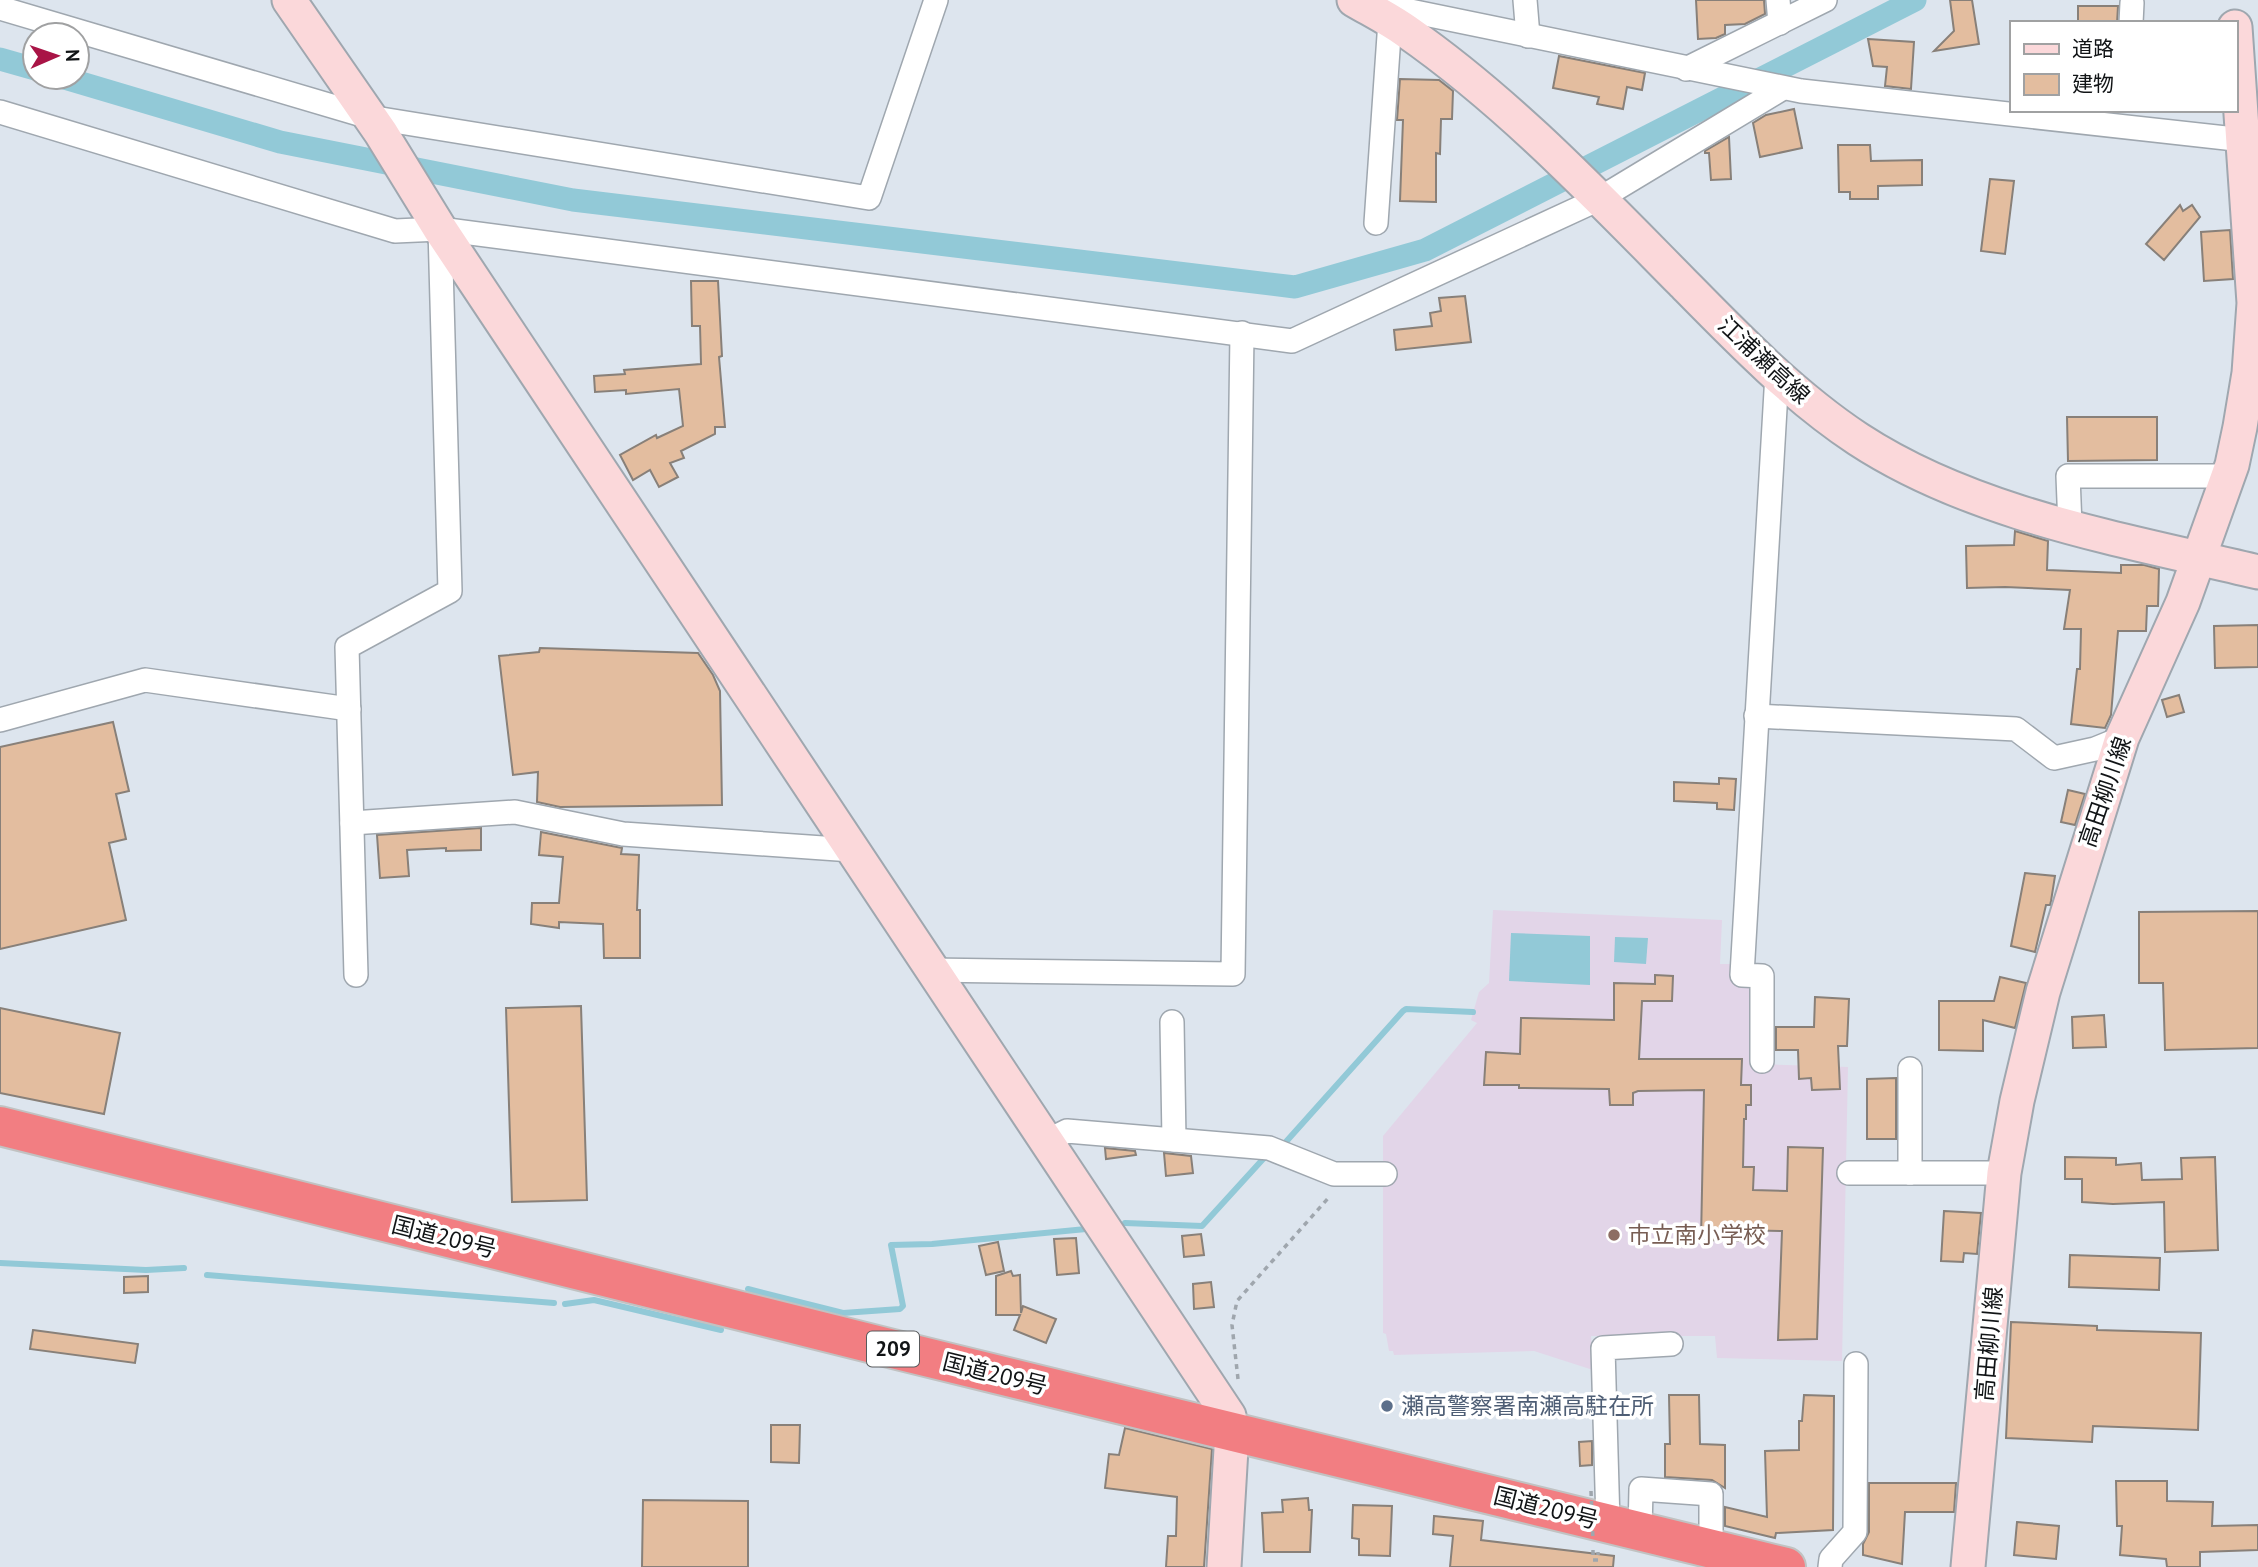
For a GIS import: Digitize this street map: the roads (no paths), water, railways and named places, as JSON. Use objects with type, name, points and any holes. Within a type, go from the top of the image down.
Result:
[{"type":"highway","name":"国道209号","points":[[0,1126],[1786,1567]]},
{"type":"main road","points":[[289,0],[375,125],[434,221],[1228,1416],[1232,1432],[1224,1567]]},
{"type":"main road","name":"江浦瀬高線","points":[[1355,0],[1405,30],[1539,139],[1777,374],[1828,418],[1894,461],[1930,479],[2012,512],[2258,572]]},
{"type":"main road","name":"高田柳川線","points":[[2233,0],[2235,21]]},
{"type":"main road","name":"高田柳川線","points":[[1968,1567],[2004,1173],[2017,1101],[2043,992],[2122,738],[2200,558],[2228,476],[2240,427],[2256,304],[2237,51]]},
{"type":"street","points":[[0,8],[375,125],[869,198],[936,0]]},
{"type":"street","points":[[1355,0],[1792,89],[2010,109]]},
{"type":"street","points":[[1525,0],[1528,36]]},
{"type":"street","points":[[1696,71],[1779,11],[1825,0]]},
{"type":"street","points":[[1376,223],[1390,21]]},
{"type":"street","points":[[0,112],[395,231],[434,221],[1292,341],[1593,193],[1792,89]]},
{"type":"street","points":[[2047,112],[2125,119],[2210,137],[2244,140]]},
{"type":"street","points":[[356,975],[348,647],[450,591],[434,221]]},
{"type":"street","points":[[930,970],[1233,974],[1242,333]]},
{"type":"street","points":[[1762,1061],[1762,976],[1742,975],[1777,374]]},
{"type":"street","points":[[2070,526],[2068,477],[2228,476]]},
{"type":"street","points":[[0,720],[145,680],[349,709]]},
{"type":"street","points":[[1756,716],[2015,729],[2054,758],[2095,749],[2122,738]]},
{"type":"street","points":[[352,823],[514,812],[623,834],[852,850]]},
{"type":"street","points":[[1172,1022],[1174,1140]]},
{"type":"street","points":[[1910,1069],[1910,1173]]},
{"type":"street","points":[[1045,1142],[1067,1131],[1269,1148],[1334,1174],[1385,1174]]},
{"type":"street","points":[[1849,1173],[2004,1173]]},
{"type":"street","points":[[1608,1521],[1603,1348],[1671,1344]]},
{"type":"street","points":[[1830,1567],[1831,1559],[1855,1532],[1856,1364]]},
{"type":"street","points":[[1608,1521],[1641,1489],[1711,1494],[1711,1548]]},
{"type":"water","points":[[1511,933],[1590,936],[1590,985],[1509,981]]},
{"type":"water","points":[[1615,937],[1648,938],[1646,964],[1614,962]]},
{"type":"waterway","points":[[91,86],[280,142],[573,200],[1295,287],[1425,250],[1915,0]]},
{"type":"waterway","points":[[0,59],[21,65]]},
{"type":"waterway","points":[[1284,1144],[1403,1011],[1473,1012]]},
{"type":"waterway","points":[[1125,1223],[1202,1226],[1264,1158]]},
{"type":"waterway","points":[[748,1289],[843,1313],[900,1309],[903,1306],[891,1245],[932,1244],[1086,1229]]},
{"type":"waterway","points":[[0,1263],[146,1270],[184,1268]]},
{"type":"waterway","points":[[207,1275],[554,1303]]},
{"type":"waterway","points":[[565,1304],[594,1300],[721,1330]]},
{"type":"place","name":"市立南小学校","points":[[1614,1235]]},
{"type":"place","name":"瀬高警察署南瀬高駐在所","points":[[1387,1406]]}]
